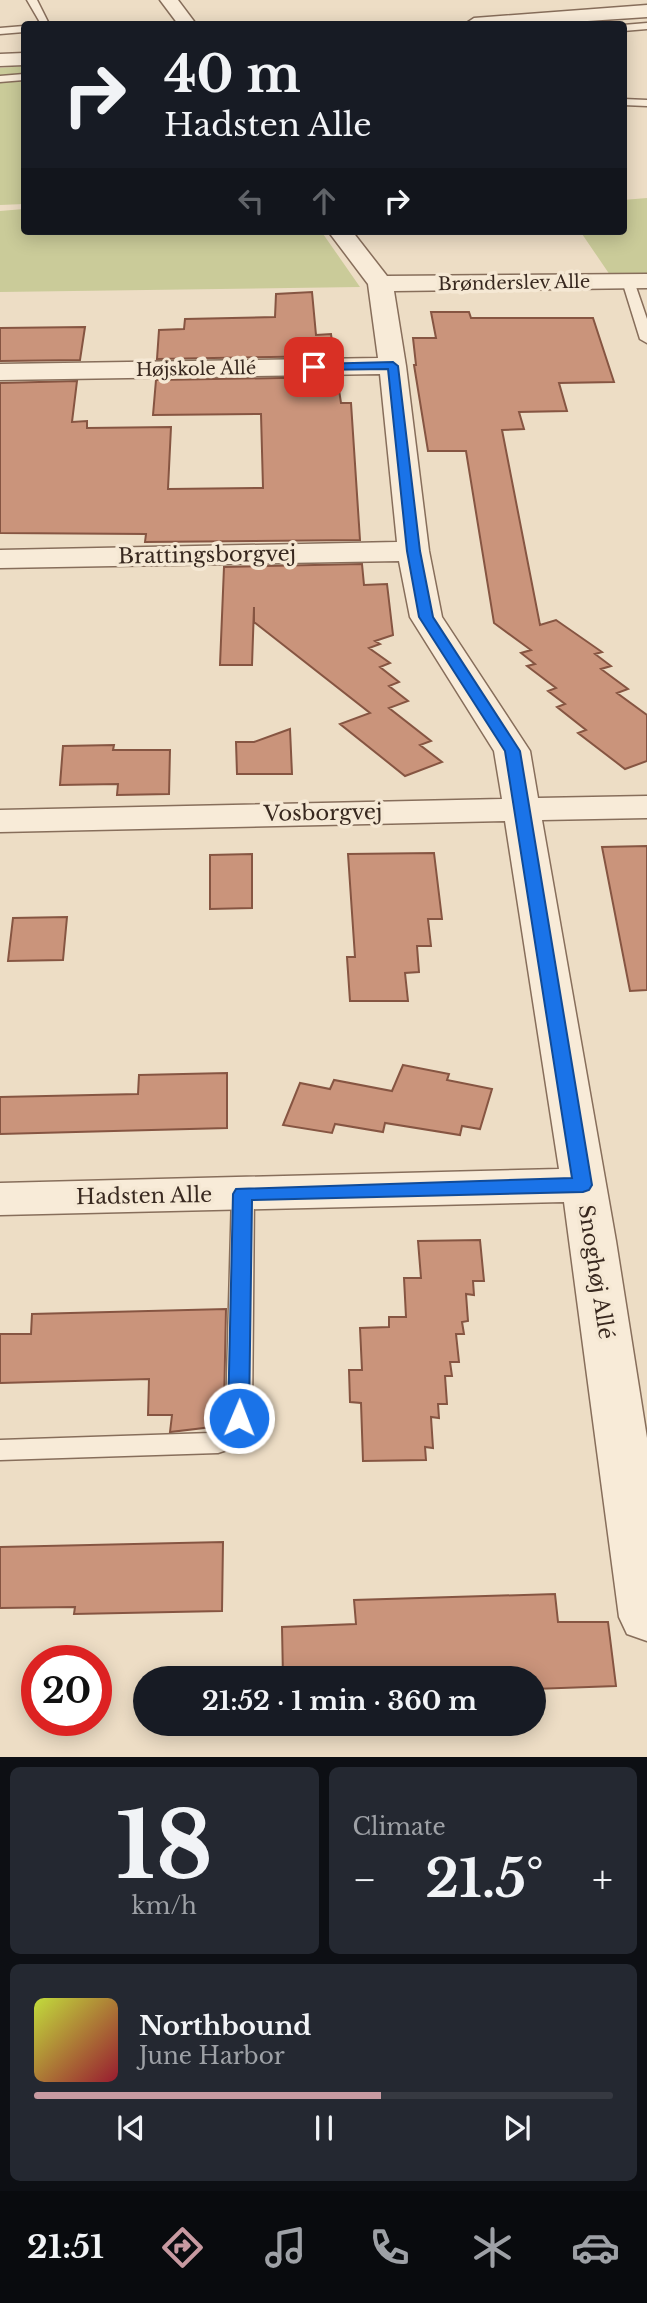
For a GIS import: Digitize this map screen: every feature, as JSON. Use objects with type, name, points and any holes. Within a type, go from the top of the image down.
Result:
[{"type":"street","points":[[169,0],[185,21]]},
{"type":"street","points":[[537,21],[647,11]]},
{"type":"street","points":[[0,60],[21,59]]},
{"type":"street","points":[[343,235],[380,284]]},
{"type":"street","name":"Brønderslev Alle","points":[[380,284],[637,281]]},
{"type":"street","name":"Snoghøj Allé","points":[[380,284],[393,366],[413,551],[426,617],[512,751],[593,1241],[647,1617]]},
{"type":"street","name":"Højskole Allé","points":[[0,372],[393,366]]},
{"type":"street","name":"Brattingsborgvej","points":[[0,559],[413,551]]},
{"type":"street","name":"Vosborgvej","points":[[0,821],[647,807]]},
{"type":"street","name":"Hadsten Alle","points":[[0,1199],[583,1185]]},
{"type":"lane","points":[[32,0],[43,21]]},
{"type":"lane","points":[[627,28],[647,26]]},
{"type":"lane","points":[[0,31],[21,29]]},
{"type":"lane","points":[[0,79],[21,77]]},
{"type":"lane","points":[[627,102],[647,103]]},
{"type":"lane","points":[[637,281],[647,339]]},
{"type":"lane","points":[[0,1450],[218,1443],[239,1418],[243,1194]]},
{"type":"green space","points":[[21,66],[21,204],[0,205],[0,68]]},
{"type":"green space","points":[[647,198],[647,274],[610,275],[583,235],[627,235],[627,200]]},
{"type":"green space","points":[[21,209],[21,235],[324,235],[360,287],[0,292],[0,211]]},
{"type":"building","points":[[312,292],[316,335],[331,334],[334,356],[157,359],[159,330],[184,329],[185,319],[275,317],[276,294]]},
{"type":"building","points":[[431,312],[469,312],[471,318],[593,318],[614,382],[559,383],[567,411],[519,412],[524,429],[502,430],[540,625],[556,620],[602,652],[595,654],[611,666],[601,669],[628,689],[617,693],[647,715],[647,761],[625,769],[578,733],[586,730],[557,707],[565,704],[548,691],[556,688],[527,666],[535,664],[521,653],[531,650],[494,623],[466,451],[428,451],[414,365],[413,338],[436,338]]},
{"type":"building","points":[[85,327],[80,360],[0,361],[0,328]]},
{"type":"building","points":[[337,377],[341,403],[351,403],[360,540],[145,542],[146,534],[0,533],[0,383],[77,381],[72,422],[87,421],[87,428],[171,427],[168,489],[263,488],[261,414],[153,415],[156,380]]},
{"type":"building","points":[[362,564],[364,585],[387,584],[393,635],[375,641],[380,644],[369,648],[390,663],[380,667],[399,682],[389,686],[408,701],[389,708],[431,741],[420,745],[442,762],[405,776],[340,724],[370,713],[254,622],[254,607],[252,665],[220,665],[224,567]]},
{"type":"building","points":[[290,729],[292,774],[237,774],[236,742],[254,742]]},
{"type":"building","points":[[114,745],[113,750],[170,750],[169,794],[117,795],[118,784],[60,785],[63,746]]},
{"type":"building","points":[[647,846],[647,990],[630,991],[602,847]]},
{"type":"building","points":[[434,853],[442,919],[428,919],[431,946],[417,946],[419,972],[405,973],[408,1001],[350,1001],[347,957],[355,957],[348,854]]},
{"type":"building","points":[[252,854],[252,908],[210,909],[210,855]]},
{"type":"building","points":[[67,917],[63,960],[8,961],[13,918]]},
{"type":"building","points":[[403,1065],[449,1074],[447,1080],[492,1089],[480,1129],[462,1126],[460,1135],[385,1123],[383,1132],[335,1124],[332,1133],[283,1125],[300,1083],[330,1089],[334,1080],[392,1091]]},
{"type":"building","points":[[227,1073],[227,1128],[0,1134],[0,1097],[138,1094],[139,1075]]},
{"type":"building","points":[[480,1240],[484,1281],[473,1281],[474,1295],[466,1294],[468,1321],[462,1322],[464,1334],[456,1334],[459,1362],[450,1362],[452,1376],[445,1376],[447,1404],[438,1404],[439,1418],[431,1417],[433,1448],[425,1447],[426,1460],[363,1461],[361,1403],[350,1402],[349,1370],[362,1370],[360,1328],[389,1327],[389,1317],[406,1317],[404,1278],[421,1278],[418,1241]]},
{"type":"building","points":[[226,1309],[224,1405],[212,1427],[170,1432],[172,1415],[148,1415],[149,1379],[0,1383],[0,1334],[31,1334],[32,1314]]},
{"type":"building","points":[[223,1542],[222,1611],[74,1614],[75,1607],[0,1608],[0,1547]]},
{"type":"building","points":[[555,1594],[558,1622],[608,1622],[616,1686],[546,1689],[546,1666],[283,1666],[282,1627],[356,1624],[354,1600]]},
{"type":"route","points":[[239,1418],[243,1194],[583,1185],[512,751],[426,617],[413,551],[393,366],[314,367]]}]
